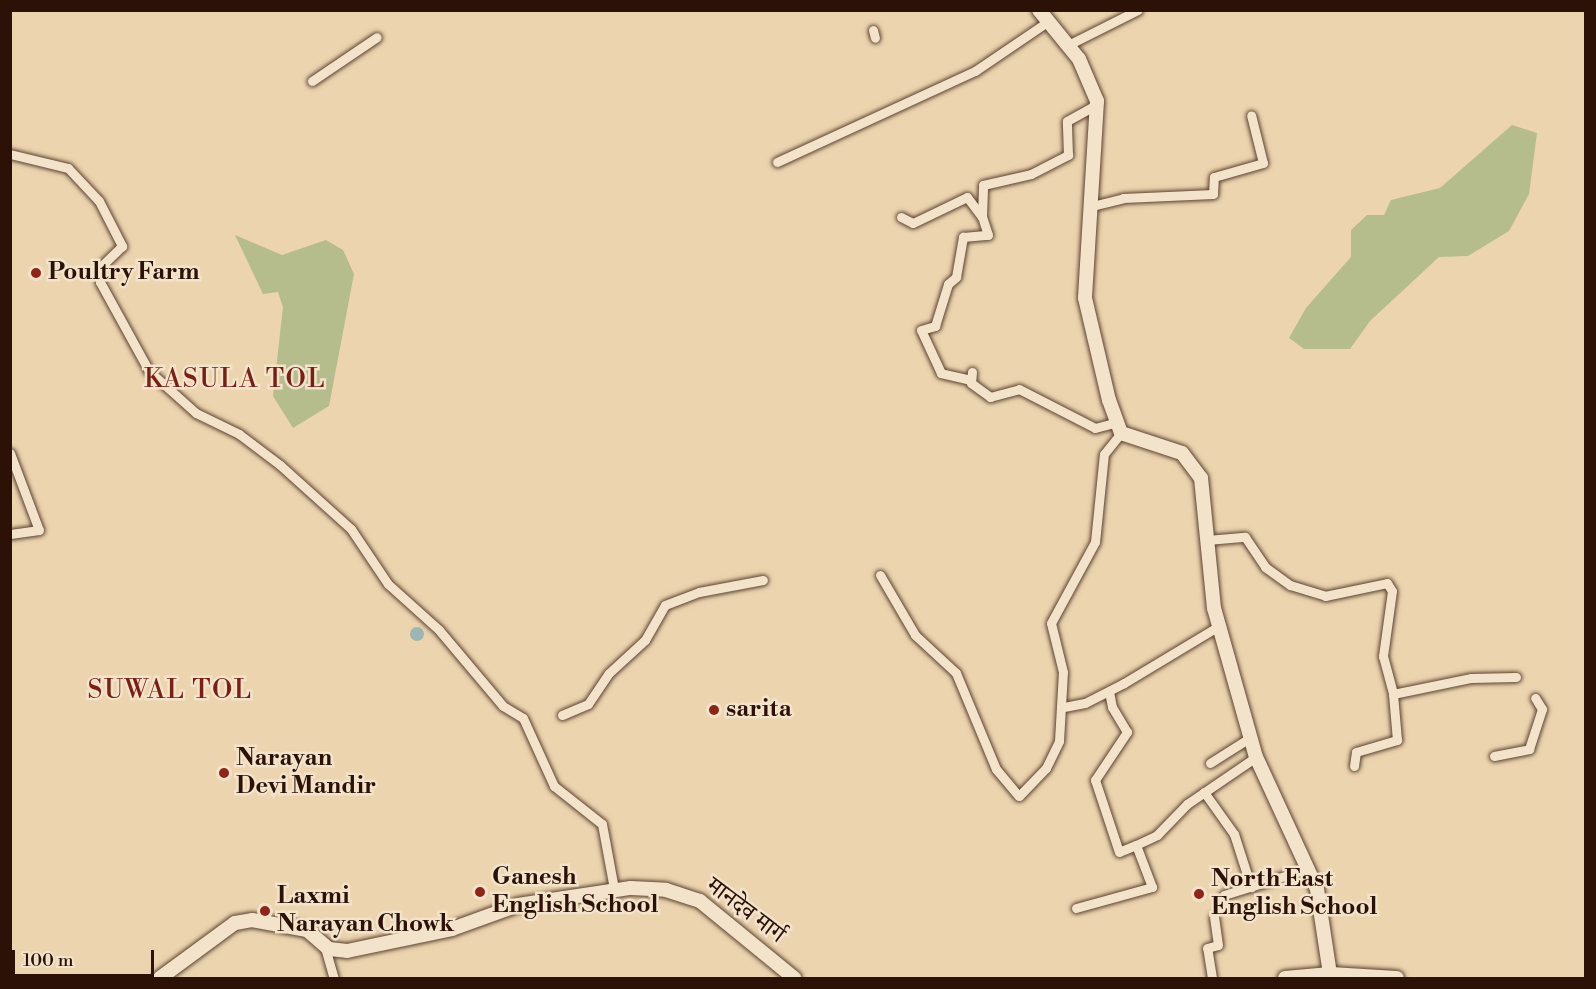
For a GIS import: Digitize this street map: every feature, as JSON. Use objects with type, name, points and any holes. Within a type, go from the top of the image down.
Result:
[{"type":"main road","points":[[1039,10],[1068,45],[1098,104],[1088,207],[1086,313],[1119,427],[1190,459],[1201,478],[1219,626],[1256,757],[1317,889],[1330,976]]},
{"type":"main road","name":"मानदेव मार्ग","points":[[160,978],[235,923],[252,920],[307,930],[324,944],[347,951],[390,944],[518,905],[614,889],[666,890],[700,901],[794,978]]},
{"type":"main road","points":[[1285,978],[1330,976],[1397,978]]},
{"type":"street","points":[[1068,45],[1138,10]]},
{"type":"street","points":[[777,162],[975,70],[1047,22]]},
{"type":"street","points":[[312,81],[377,37]]},
{"type":"street","points":[[982,217],[983,185],[1031,174],[1068,155],[1067,121],[1098,104]]},
{"type":"street","points":[[1088,207],[1123,198],[1213,195],[1214,177],[1263,163],[1251,115]]},
{"type":"street","points":[[10,154],[68,168],[99,201],[122,246],[101,266],[100,282],[149,371],[196,413],[239,434],[280,465],[351,529],[388,584],[439,630],[503,706],[520,714],[554,786],[602,824],[614,889]]},
{"type":"street","points":[[901,217],[913,223],[967,196],[982,217],[988,235],[963,237],[956,277],[948,284],[935,326],[921,330],[941,373],[972,376],[990,397],[1019,389],[1037,394],[1095,428],[1119,427]]},
{"type":"street","points":[[880,575],[915,635],[956,673],[996,769],[1019,796],[1046,768],[1059,741],[1064,706],[1063,672],[1051,623],[1095,542],[1104,454],[1119,427]]},
{"type":"street","points":[[10,453],[39,530],[10,534]]},
{"type":"street","points":[[1207,540],[1245,537],[1266,567],[1290,585],[1325,596],[1387,583],[1392,591],[1383,656],[1393,694],[1397,740],[1356,752],[1354,766]]},
{"type":"street","points":[[562,715],[588,704],[609,673],[649,635],[665,605],[699,592],[763,580]]},
{"type":"street","points":[[1064,706],[1109,691],[1219,626]]},
{"type":"street","points":[[1393,694],[1471,678],[1516,677]]},
{"type":"street","points":[[1109,691],[1112,707],[1127,732],[1095,780],[1119,852],[1157,835],[1204,792],[1256,757]]},
{"type":"street","points":[[1494,756],[1529,749],[1542,709],[1535,698]]},
{"type":"street","points":[[1210,763],[1251,737]]},
{"type":"street","points":[[1204,792],[1234,834],[1251,887]]},
{"type":"street","points":[[1076,908],[1152,887],[1136,845]]},
{"type":"street","points":[[1224,895],[1307,869]]},
{"type":"street","points":[[1212,978],[1208,948],[1218,945],[1214,917]]},
{"type":"street","points":[[324,944],[334,978]]},
{"type":"green space","points":[[1512,125],[1537,133],[1529,194],[1509,231],[1468,256],[1439,257],[1370,321],[1350,349],[1304,349],[1289,338],[1306,308],[1351,257],[1351,230],[1367,215],[1384,215],[1391,200],[1440,188]]},
{"type":"green space","points":[[235,235],[282,255],[326,240],[343,250],[354,274],[329,406],[293,428],[273,396],[283,307],[278,292],[263,294]]},
{"type":"water","points":[[417,627],[422,629],[424,634],[422,639],[417,641],[412,639],[410,634],[412,629]]},
{"type":"place","name":"Poultry Farm","points":[[36,273]]},
{"type":"place","name":"sarita","points":[[714,710]]},
{"type":"place","name":"Narayan Devi Mandir","points":[[224,773]]},
{"type":"place","name":"Ganesh English School","points":[[480,892]]},
{"type":"place","name":"North East English School","points":[[1199,894]]},
{"type":"place","name":"Laxmi Narayan Chowk","points":[[265,911]]},
{"type":"district","name":"KASULA TOL","points":[[235,380]]},
{"type":"district","name":"SUWAL TOL","points":[[170,691]]}]
